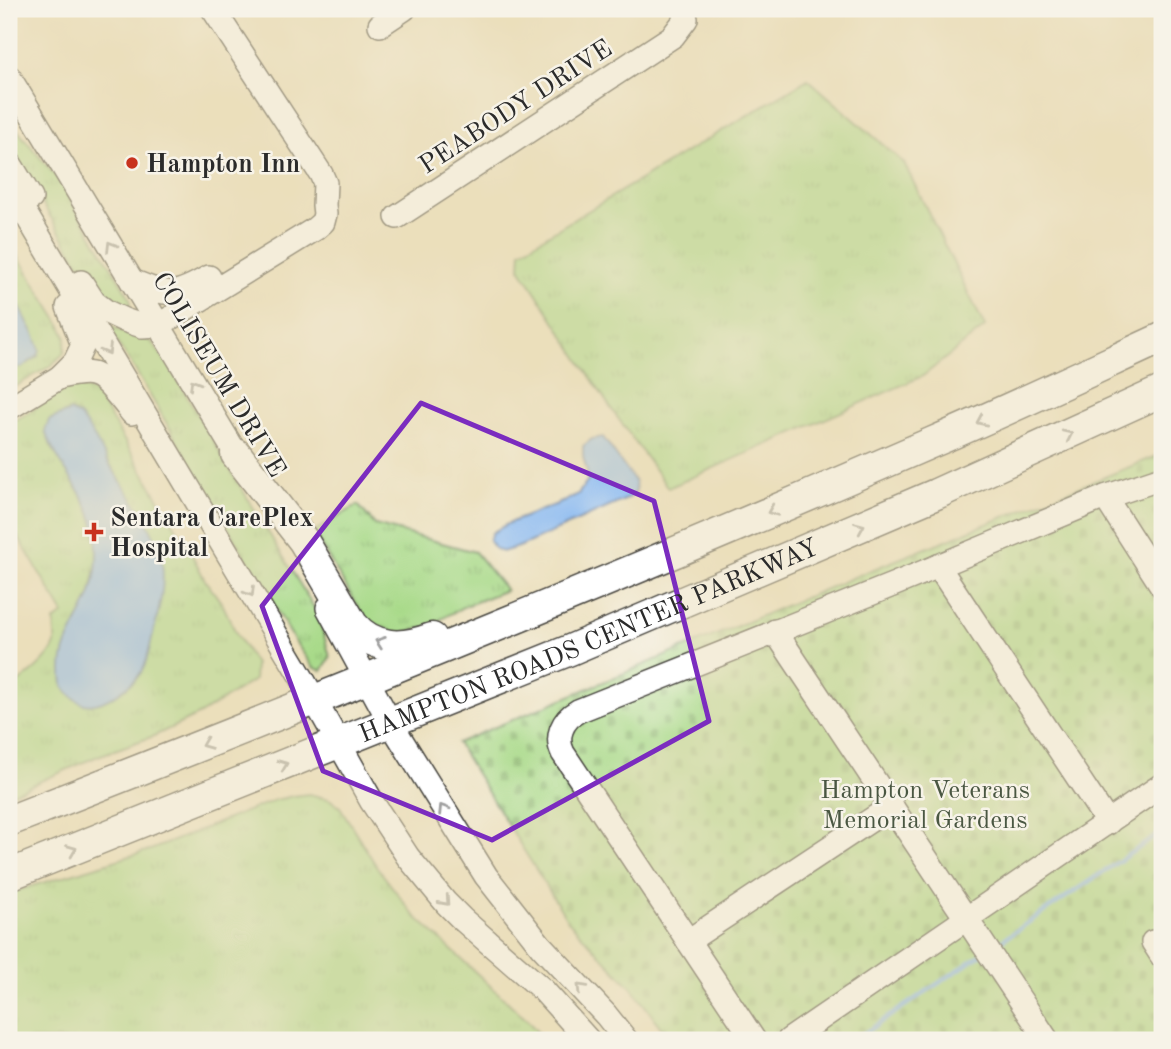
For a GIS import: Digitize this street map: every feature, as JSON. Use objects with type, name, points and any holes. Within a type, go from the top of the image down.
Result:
[{"type":"main road","name":"HAMPTON ROADS CENTER PARKWAY","points":[[9,821],[315,700],[676,552],[937,440],[1162,337]]},
{"type":"main road","name":"HAMPTON ROADS CENTER PARKWAY","points":[[9,875],[570,650],[960,483],[1161,392]]},
{"type":"main road","points":[[236,454],[303,540],[353,625],[365,637],[384,645],[416,644],[496,612],[676,552]]},
{"type":"street","points":[[9,162],[94,302],[107,312],[142,326],[159,325],[315,229],[323,222],[326,214],[325,183],[321,174],[213,9]]},
{"type":"street","points":[[380,25],[404,9]]},
{"type":"street","name":"PEABODY DRIVE","points":[[397,217],[673,36],[686,19],[684,9]]},
{"type":"street","name":"COLISEUM DRIVE","points":[[9,77],[323,599],[390,722],[465,844],[503,900],[626,1040]]},
{"type":"street","points":[[9,408],[60,377],[75,362],[83,345],[77,326],[12,192]]},
{"type":"street","points":[[12,192],[315,700],[382,818],[408,857],[462,919],[543,990],[588,1040]]},
{"type":"street","points":[[132,281],[159,292],[178,293],[312,215],[324,205]]},
{"type":"street","points":[[60,377],[95,375],[116,393],[178,470]]},
{"type":"street","points":[[754,1040],[563,753],[559,737],[564,722],[578,711],[1105,496],[1162,478]]},
{"type":"street","points":[[1105,496],[1162,586]]},
{"type":"street","points":[[938,566],[1108,823]]},
{"type":"street","points":[[775,631],[1047,1040]]},
{"type":"street","points":[[789,1040],[973,927],[1162,785]]},
{"type":"street","points":[[688,941],[892,806]]},
{"type":"highlighted area","points":[[421,403],[654,501],[709,721],[492,840],[323,771],[262,606]]},
{"type":"green space","points":[[808,79],[904,163],[985,327],[923,376],[668,488],[610,407],[520,268],[521,251]]},
{"type":"green space","points":[[9,120],[58,179],[129,296],[131,303],[127,308],[110,302],[97,293],[9,149]]},
{"type":"green space","points":[[9,242],[66,337],[64,353],[52,365],[9,390],[9,367],[21,368],[38,356],[24,315],[9,287]]},
{"type":"green space","points":[[102,321],[134,337],[151,341],[170,367],[318,614],[330,657],[322,671],[313,667],[296,643],[131,363]]},
{"type":"green space","name":"Sentara CarePlex Hospital","points":[[75,384],[96,393],[205,580],[223,605],[255,664],[254,680],[200,714],[154,736],[98,756],[9,795],[9,689],[48,657],[55,644],[54,621],[64,614],[9,522],[9,424]],"holes":[[[70,411],[78,415],[149,527],[159,548],[83,612],[91,593],[97,563],[94,521],[50,444],[49,420]]]},
{"type":"green space","name":"Hampton Veterans Memorial Gardens","points":[[1162,454],[1162,1040],[670,1040],[632,988],[568,921],[457,743],[876,568]]},
{"type":"green space","points":[[358,505],[375,525],[475,552],[506,590],[463,607],[427,627],[398,634],[366,620],[313,532]]},
{"type":"green space","points":[[309,794],[329,799],[340,807],[377,867],[413,914],[528,1021],[544,1040],[9,1040],[9,893],[153,849],[275,800]]},
{"type":"water","points":[[9,287],[40,350],[38,356],[21,368],[9,367]]},
{"type":"water","points":[[70,411],[79,416],[87,426],[149,525],[160,551],[163,573],[160,605],[144,667],[127,687],[109,699],[91,705],[81,703],[73,697],[64,687],[62,679],[65,650],[91,593],[97,557],[96,535],[88,508],[45,431],[49,420]]},
{"type":"water","points":[[603,437],[635,482],[636,492],[627,499],[521,546],[502,552],[494,548],[489,541],[492,533],[578,494],[588,481],[583,446],[592,439]]},
{"type":"waterway","points":[[992,947],[1162,832]]},
{"type":"waterway","points":[[854,1040],[982,954]]},
{"type":"place","name":"Hampton Inn","points":[[132,163]]},
{"type":"place","name":"Sentara CarePlex Hospital","points":[[94,532]]}]
